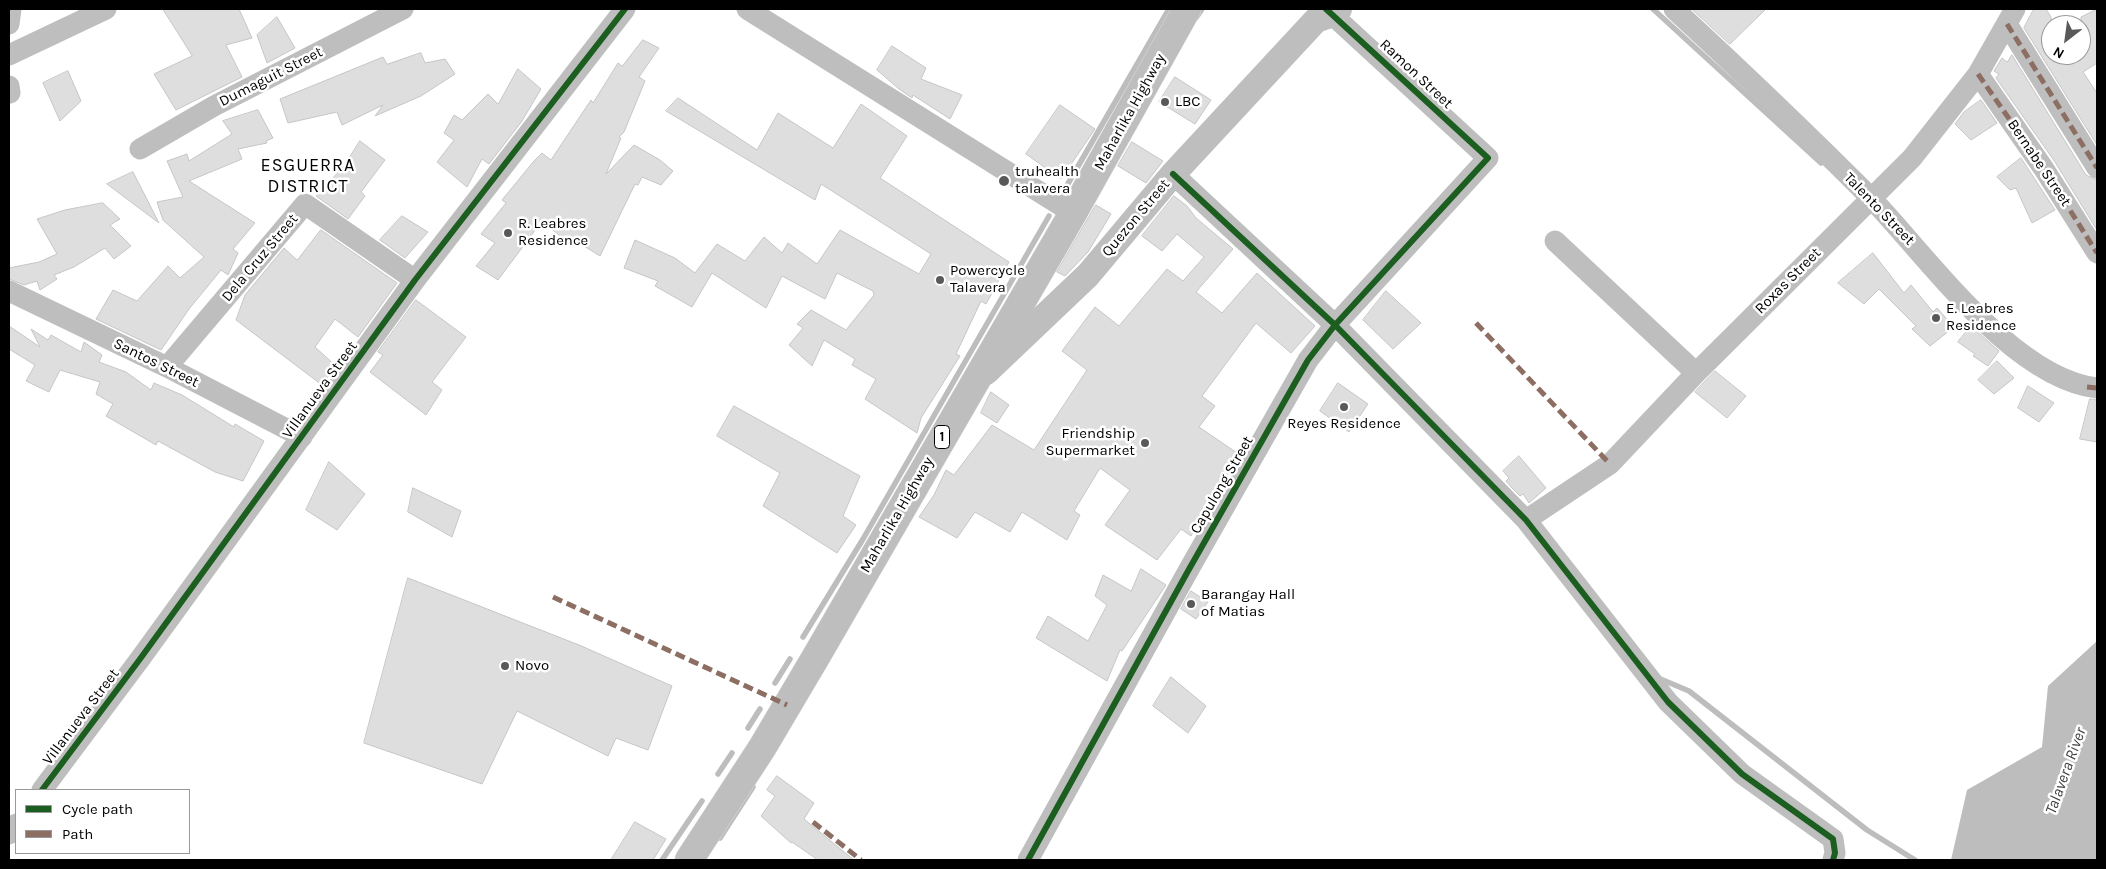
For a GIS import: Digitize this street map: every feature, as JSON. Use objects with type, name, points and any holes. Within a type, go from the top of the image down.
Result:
[{"type":"main road","name":"Maharlika Highway","points":[[689,860],[767,739],[1073,213],[1187,9]]},
{"type":"street","points":[[9,24],[11,9]]},
{"type":"street","points":[[9,55],[106,9]]},
{"type":"street","name":"Dumaguit Street","points":[[140,149],[214,106],[403,9]]},
{"type":"street","name":"Villanueva Street","points":[[43,789],[302,437],[414,280],[623,9]]},
{"type":"street","points":[[747,9],[1073,213]]},
{"type":"street","name":"Talento Street","points":[[1674,9],[1870,198],[1985,324],[2022,353],[2062,378],[2087,387],[2097,388]]},
{"type":"street","name":"Ramon Street","points":[[1333,11],[1488,158]]},
{"type":"street","name":"Quezon Street","points":[[972,384],[1088,274],[1173,174],[1316,20],[1333,11]]},
{"type":"street","points":[[2011,16],[2097,168]]},
{"type":"street","name":"Roxas Street","points":[[1526,520],[1610,464],[1696,373],[1912,158],[1978,74],[2011,16]]},
{"type":"street","name":"Bernabe Street","points":[[1978,74],[2044,169],[2097,253]]},
{"type":"street","name":"Capulong Street","points":[[1028,860],[1192,562],[1308,360],[1335,325],[1488,158]]},
{"type":"street","points":[[1173,174],[1335,325],[1526,520],[1668,702],[1742,774],[1833,839],[1835,853],[1832,860]]},
{"type":"street","name":"Dela Cruz Street","points":[[167,368],[305,204],[414,280]]},
{"type":"street","points":[[1555,241],[1696,373]]},
{"type":"street","name":"Santos Street","points":[[9,291],[167,368],[302,437]]},
{"type":"water","name":"Talavera River","points":[[2097,641],[2097,860],[1951,860],[1967,790],[2042,747],[2048,686]]},
{"type":"building","points":[[163,9],[239,9],[252,38],[226,45],[242,77],[176,110],[154,74],[192,56]]},
{"type":"building","points":[[1692,9],[1766,9],[1730,44]]},
{"type":"building","points":[[2034,9],[2046,9],[2050,15],[2041,15],[2041,55],[2024,28]]},
{"type":"building","points":[[2097,9],[2097,63],[2083,72],[2097,93],[2097,145],[2047,65],[2091,65],[2091,15],[2085,15]]},
{"type":"building","points":[[277,17],[295,48],[267,63],[257,35]]},
{"type":"building","points":[[643,40],[659,48],[639,77],[645,81],[624,132],[619,137],[621,138],[606,174],[634,145],[660,160],[673,171],[661,185],[642,177],[638,185],[635,184],[600,256],[568,236],[566,241],[542,221],[498,280],[476,266],[495,243],[481,234],[506,203],[502,200],[542,153],[551,160],[591,100],[593,103],[618,63],[622,66]]},
{"type":"building","points":[[892,46],[926,68],[921,79],[962,95],[950,119],[913,95],[912,98],[877,70]]},
{"type":"building","points":[[421,53],[425,63],[445,59],[455,74],[421,96],[375,116],[383,105],[342,125],[337,112],[288,123],[280,99],[383,57],[387,64]]},
{"type":"building","points":[[2012,55],[2086,175],[2097,180],[2097,230],[2055,162],[1996,78],[1999,74],[1994,71],[2002,58],[2007,62]]},
{"type":"building","points":[[518,69],[541,89],[522,121],[489,164],[482,159],[467,187],[437,162],[454,140],[444,133],[454,115],[462,120],[488,94],[498,104]]},
{"type":"building","points":[[68,71],[81,101],[60,121],[43,83]]},
{"type":"building","points":[[1175,77],[1211,100],[1195,124],[1159,102]]},
{"type":"building","points":[[678,98],[757,150],[778,113],[833,148],[861,104],[907,136],[880,178],[1009,262],[986,304],[981,301],[956,354],[960,356],[921,418],[917,433],[865,399],[876,379],[852,365],[855,359],[824,340],[812,366],[789,345],[803,328],[797,324],[811,310],[846,330],[874,295],[873,291],[837,273],[825,299],[782,276],[766,308],[712,273],[692,307],[655,286],[658,281],[624,268],[635,240],[675,258],[695,273],[717,244],[745,261],[764,237],[782,253],[788,243],[817,264],[840,230],[919,274],[931,254],[821,184],[815,200],[666,111]]},
{"type":"building","points":[[1981,100],[1997,123],[1971,140],[1955,124],[1964,112]]},
{"type":"building","points":[[1060,105],[1095,129],[1061,179],[1026,154]]},
{"type":"building","points":[[258,110],[273,138],[266,141],[267,143],[238,149],[242,159],[189,181],[255,223],[233,249],[238,253],[228,275],[221,270],[189,309],[161,350],[96,319],[113,290],[137,301],[168,266],[180,278],[204,257],[163,220],[157,202],[183,197],[167,161],[187,154],[189,161],[232,134],[223,121]]},
{"type":"building","points":[[360,141],[385,160],[361,192],[365,196],[348,219],[316,196],[344,166]]},
{"type":"building","points":[[1132,142],[1163,161],[1146,183],[1118,166]]},
{"type":"building","points":[[2021,158],[2055,210],[2032,223],[2016,188],[2010,190],[1997,177]]},
{"type":"building","points":[[133,172],[159,223],[107,184]]},
{"type":"building","points":[[1174,196],[1187,206],[1196,218],[1233,249],[1196,292],[1222,313],[1257,273],[1315,326],[1291,353],[1256,323],[1202,396],[1215,406],[1199,427],[1240,455],[1191,536],[1181,529],[1157,560],[1105,525],[1130,490],[1100,468],[1074,511],[1080,515],[1067,540],[1022,512],[1010,532],[975,512],[957,538],[919,517],[934,495],[946,470],[954,475],[992,425],[1034,450],[1087,370],[1062,351],[1095,307],[1119,326],[1167,269],[1183,281],[1204,257],[1177,234],[1162,251],[1142,236]]},
{"type":"building","points":[[103,203],[120,219],[110,225],[131,246],[114,259],[105,248],[74,267],[54,275],[57,279],[40,290],[37,281],[24,285],[9,279],[9,268],[39,262],[57,254],[37,219],[65,210]]},
{"type":"building","points":[[1096,205],[1111,214],[1088,252],[1065,276],[1057,272]]},
{"type":"building","points":[[402,216],[428,232],[405,258],[380,240]]},
{"type":"building","points":[[321,230],[397,283],[358,337],[335,319],[315,347],[336,366],[322,385],[236,320],[245,295],[284,248],[297,260]]},
{"type":"building","points":[[1873,253],[1904,293],[1911,285],[1933,312],[1937,308],[1954,327],[1930,346],[1912,329],[1916,326],[1879,289],[1864,304],[1838,283]]},
{"type":"building","points":[[1386,291],[1421,323],[1393,349],[1363,320]]},
{"type":"building","points":[[416,300],[466,337],[432,382],[442,390],[426,415],[370,372],[383,355],[378,352]]},
{"type":"building","points":[[9,326],[40,347],[31,329],[48,340],[51,335],[81,352],[84,342],[102,355],[99,362],[126,372],[151,390],[154,383],[182,395],[234,427],[235,424],[264,441],[243,481],[215,472],[158,441],[156,445],[106,416],[113,404],[96,394],[100,382],[60,370],[49,392],[26,381],[35,365],[9,349]]},
{"type":"building","points":[[1971,326],[1999,351],[1988,366],[1973,356],[1975,354],[1958,342]]},
{"type":"building","points":[[1997,361],[2014,378],[1994,394],[1978,380]]},
{"type":"building","points":[[1715,371],[1746,396],[1727,418],[1695,392]]},
{"type":"building","name":"Reyes Residence","points":[[1338,383],[1368,404],[1349,432],[1320,411]]},
{"type":"building","points":[[2028,386],[2054,403],[2039,422],[2018,408]]},
{"type":"building","points":[[991,392],[1009,405],[997,423],[981,413]]},
{"type":"building","points":[[2090,399],[2097,400],[2097,442],[2080,439]]},
{"type":"building","points":[[734,406],[860,476],[843,516],[856,525],[837,553],[763,506],[780,473],[717,436]]},
{"type":"building","points":[[1519,456],[1546,488],[1529,503],[1523,494],[1520,496],[1506,481],[1509,478],[1503,471]]},
{"type":"building","points":[[329,462],[365,494],[337,530],[306,510]]},
{"type":"building","points":[[413,488],[461,511],[452,537],[408,512]]},
{"type":"building","points":[[1141,569],[1166,585],[1122,651],[1120,650],[1107,681],[1036,638],[1048,616],[1088,641],[1107,605],[1095,596],[1103,575],[1131,591]]},
{"type":"building","name":"Novo","points":[[408,578],[579,645],[672,686],[648,750],[616,738],[608,756],[517,711],[482,784],[364,743]]},
{"type":"building","name":"Barangay Hall of Matias","points":[[1191,591],[1208,602],[1196,619],[1181,609]]},
{"type":"building","points":[[1171,677],[1206,706],[1188,733],[1153,706]]},
{"type":"building","points":[[777,776],[814,803],[804,819],[854,860],[818,860],[791,843],[761,816],[775,796],[767,790]]},
{"type":"building","points":[[635,822],[666,839],[653,860],[611,860]]},
{"type":"waterway","points":[[1062,194],[1169,9]]},
{"type":"waterway","points":[[1196,18],[1202,9]]},
{"type":"waterway","points":[[1653,9],[1821,163]]},
{"type":"waterway","points":[[803,637],[863,539],[1049,216]]},
{"type":"waterway","points":[[775,683],[790,659]]},
{"type":"waterway","points":[[1658,678],[1689,691],[1867,830],[1915,860]]},
{"type":"waterway","points":[[748,728],[760,709]]},
{"type":"waterway","points":[[718,774],[732,753]]},
{"type":"waterway","points":[[720,838],[753,787]]},
{"type":"waterway","points":[[662,860],[702,801]]},
{"type":"marked path","points":[[2007,24],[2097,168]]},
{"type":"marked path","points":[[1978,74],[2044,169],[2097,253]]},
{"type":"marked path","points":[[1476,323],[1610,464]]},
{"type":"marked path","points":[[2087,387],[2097,388]]},
{"type":"marked path","points":[[553,597],[787,705]]},
{"type":"marked path","points":[[813,822],[861,860]]},
{"type":"cycle path","points":[[43,789],[140,659],[415,280],[625,9]]},
{"type":"cycle path","points":[[1028,860],[1188,571],[1308,360],[1335,325],[1488,158],[1326,9]]},
{"type":"cycle path","points":[[1173,174],[1335,325],[1526,520],[1668,702],[1742,774],[1833,839],[1835,853],[1833,860]]},
{"type":"place","name":"LBC","points":[[1165,102]]},
{"type":"place","name":"truhealth talavera","points":[[1004,181]]},
{"type":"place","name":"R. Leabres Residence","points":[[508,233]]},
{"type":"place","name":"Powercycle Talavera","points":[[940,280]]},
{"type":"place","name":"E. Leabres Residence","points":[[1936,318]]},
{"type":"place","name":"Reyes Residence","points":[[1344,407]]},
{"type":"place","name":"Friendship Supermarket","points":[[1145,443]]},
{"type":"place","name":"Barangay Hall of Matias","points":[[1191,604]]},
{"type":"place","name":"Novo","points":[[505,666]]},
{"type":"district","name":"ESGUERRA DISTRICT","points":[[308,176]]}]
